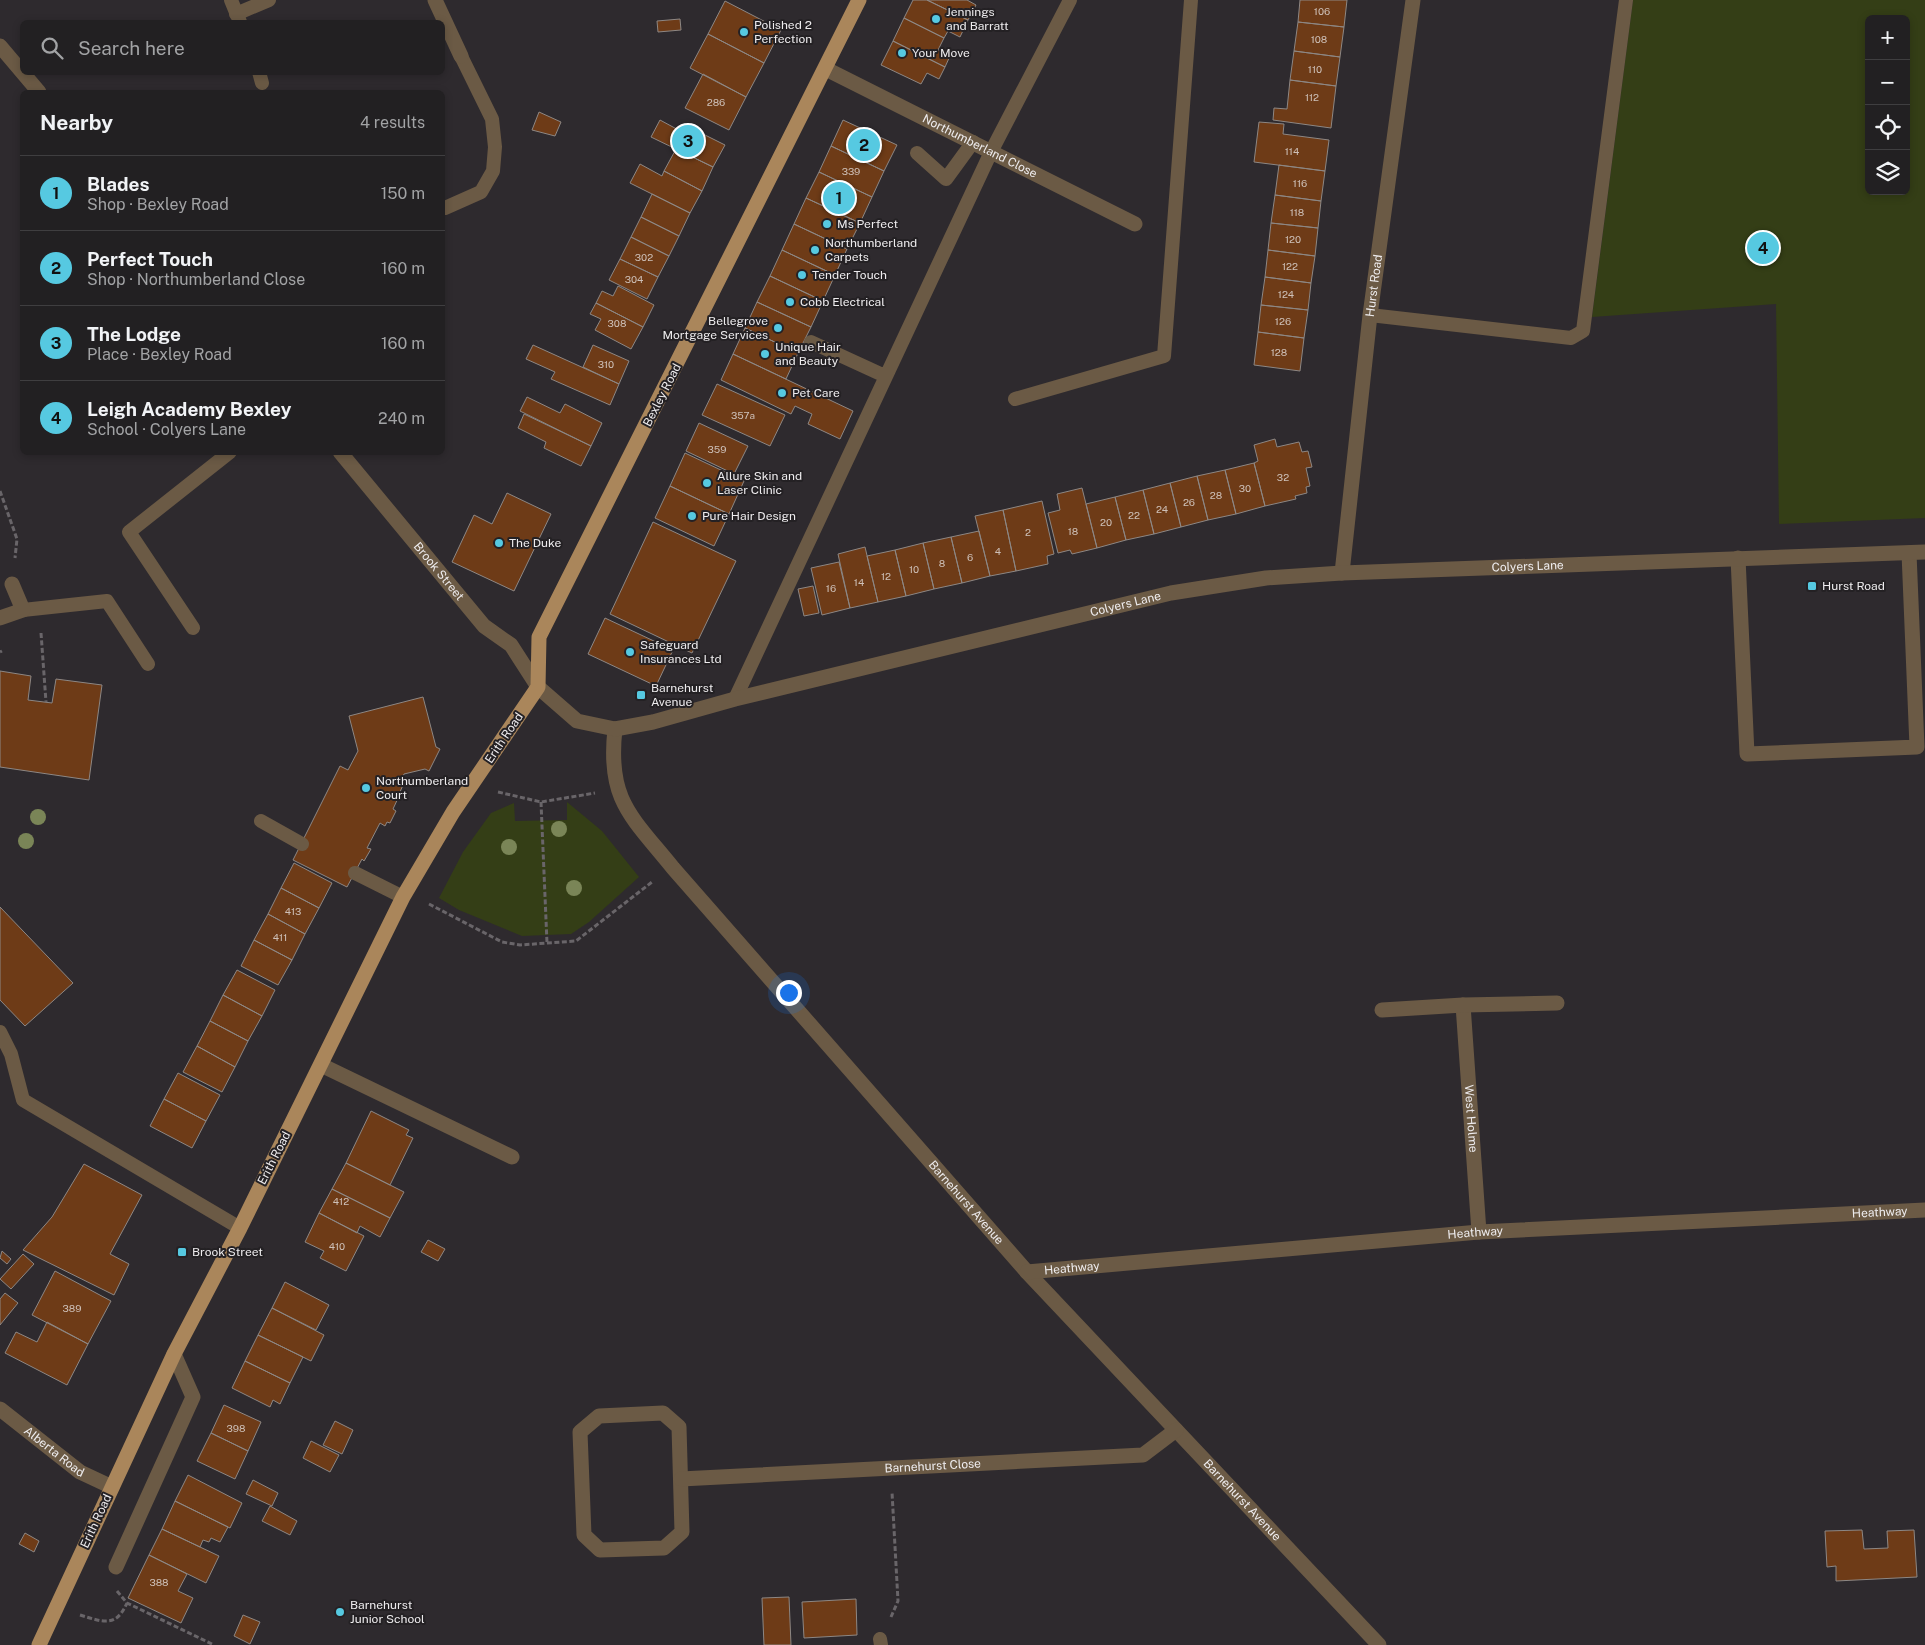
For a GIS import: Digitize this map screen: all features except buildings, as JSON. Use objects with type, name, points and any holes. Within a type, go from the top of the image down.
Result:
[{"type":"main road","name":"Bexley Road","points":[[538,687],[538,637],[826,69],[859,0]]},
{"type":"main road","name":"Erith Road","points":[[39,1645],[174,1354],[240,1228],[404,894],[453,812],[538,687]]},
{"type":"street","points":[[436,0],[445,20]]},
{"type":"street","name":"Hurst Road","points":[[1342,573],[1370,315],[1413,0]]},
{"type":"street","points":[[445,20],[461,56]]},
{"type":"street","points":[[1,50],[20,71]]},
{"type":"street","name":"Northumberland Close","points":[[826,69],[1135,224]]},
{"type":"street","points":[[24,75],[37,90]]},
{"type":"street","name":"Brook Street","points":[[342,455],[484,626],[511,645],[538,687]]},
{"type":"street","name":"Colyers Lane","points":[[538,687],[577,721],[616,729],[653,722],[735,699],[1171,593],[1266,578],[1342,573],[1925,552]]},
{"type":"street","points":[[1738,558],[1747,754],[1917,747],[1909,553]]},
{"type":"street","points":[[0,618],[23,610],[12,584]]},
{"type":"street","name":"Barnehurst Avenue","points":[[616,729],[613,755],[617,789],[626,810],[673,868],[1027,1272],[1379,1645]]},
{"type":"street","points":[[1382,1010],[1463,1004],[1557,1003]]},
{"type":"street","name":"West Holme","points":[[1463,1004],[1479,1232]]},
{"type":"street","points":[[321,1065],[512,1157]]},
{"type":"street","name":"Heathway","points":[[1027,1272],[1479,1232],[1925,1210]]},
{"type":"street","points":[[116,1568],[193,1397],[174,1354]]},
{"type":"street","name":"Alberta Road","points":[[0,1409],[80,1472],[112,1487]]},
{"type":"street","points":[[663,1413],[679,1427],[681,1479],[682,1532],[664,1548],[600,1550],[584,1535],[580,1432],[599,1416],[663,1413]]},
{"type":"street","name":"Barnehurst Close","points":[[681,1479],[1143,1455],[1176,1430]]},
{"type":"lane","points":[[231,0],[238,18],[269,0]]},
{"type":"lane","points":[[735,699],[991,152],[1070,0]]},
{"type":"lane","points":[[1015,399],[1164,356],[1191,0]]},
{"type":"lane","points":[[1370,315],[1571,338],[1583,331],[1626,0]]},
{"type":"lane","points":[[445,208],[480,192],[493,171],[495,146],[492,119],[461,56]]},
{"type":"lane","points":[[917,154],[946,179],[973,142]]},
{"type":"lane","points":[[811,342],[885,376]]},
{"type":"lane","points":[[193,628],[129,532],[226,455]]},
{"type":"lane","points":[[23,610],[107,601],[148,664]]},
{"type":"lane","points":[[261,821],[302,844]]},
{"type":"lane","points":[[355,873],[404,894]]},
{"type":"lane","points":[[0,1032],[11,1054],[23,1100],[240,1228]]},
{"type":"path","points":[[0,491],[17,539],[12,584]]},
{"type":"path","points":[[23,610],[41,630],[46,702]]},
{"type":"path","points":[[476,778],[495,791],[542,802],[617,789]]},
{"type":"path","points":[[542,802],[547,943]]},
{"type":"path","points":[[404,894],[502,942],[520,945],[576,941],[648,886]]},
{"type":"path","points":[[880,1642],[898,1601],[891,1469]]},
{"type":"path","points":[[99,1621],[112,1621],[122,1615],[128,1603]]},
{"type":"path","points":[[135,1607],[214,1645]]},
{"type":"green space","points":[[1633,0],[1925,0],[1925,518],[1779,524],[1776,304],[1592,317]]},
{"type":"green space","points":[[567,802],[602,831],[639,877],[589,922],[571,934],[522,936],[459,910],[439,898],[463,852],[491,813],[514,803],[515,821],[567,820]]},
{"type":"place","name":"Jennings and Barratt","points":[[936,19]]},
{"type":"place","name":"Polished 2 Perfection","points":[[744,32]]},
{"type":"place","name":"Your Move","points":[[902,53]]},
{"type":"place","name":"The Lodge","points":[[688,141]]},
{"type":"place","name":"Perfect Touch","points":[[864,145]]},
{"type":"place","name":"Blades","points":[[839,198]]},
{"type":"place","name":"Ms Perfect","points":[[827,224]]},
{"type":"place","name":"Leigh Academy Bexley","points":[[1763,248]]},
{"type":"place","name":"Northumberland Carpets","points":[[815,250]]},
{"type":"place","name":"Tender Touch","points":[[802,275]]},
{"type":"place","name":"Cobb Electrical","points":[[790,302]]},
{"type":"place","name":"Bellegrove Mortgage Services","points":[[778,328]]},
{"type":"place","name":"Unique Hair and Beauty","points":[[765,354]]},
{"type":"place","name":"Pet Care","points":[[782,393]]},
{"type":"place","name":"Allure Skin and Laser Clinic","points":[[707,483]]},
{"type":"place","name":"Pure Hair Design","points":[[692,516]]},
{"type":"place","name":"The Duke","points":[[499,543]]},
{"type":"place","name":"Hurst Road","points":[[1812,586]]},
{"type":"place","name":"Safeguard Insurances Ltd","points":[[630,652]]},
{"type":"place","name":"Barnehurst Avenue","points":[[641,695]]},
{"type":"place","name":"Northumberland Court","points":[[366,788]]},
{"type":"place","name":"Brook Street","points":[[182,1252]]},
{"type":"place","name":"Barnehurst Junior School","points":[[340,1612]]}]
